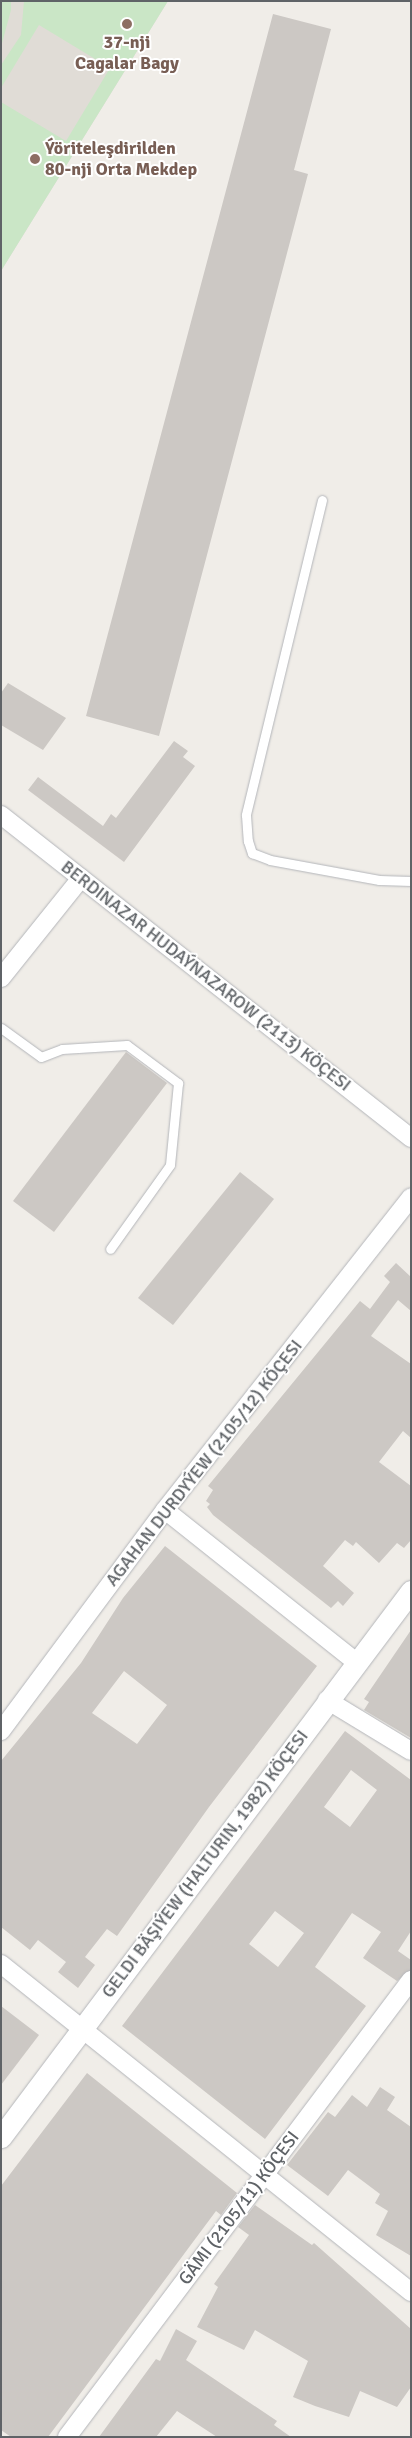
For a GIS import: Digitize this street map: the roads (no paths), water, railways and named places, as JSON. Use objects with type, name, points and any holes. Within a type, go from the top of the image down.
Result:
[{"type":"street","name":"BERDINAZAR HUDAÝNAZAROW (2113) KÖÇESI","points":[[1,815],[411,1138]]},
{"type":"street","points":[[1,978],[81,878]]},
{"type":"street","name":"AGAHAN DURDYÝEW (2105/12) KÖÇESI","points":[[1,1731],[165,1510],[411,1197]]},
{"type":"street","points":[[165,1510],[356,1662]]},
{"type":"street","name":"GELDI BÄŞIÝEW (HALTURIN, 1982) KÖÇESI","points":[[1,2137],[327,1700],[411,1591]]},
{"type":"street","points":[[327,1700],[411,1751]]},
{"type":"street","points":[[1,1964],[83,2028],[262,2177],[411,2292]]},
{"type":"street","name":"GÄMI (2105/11) KÖÇESI","points":[[67,2437],[411,1980]]},
{"type":"lane","points":[[322,500],[246,815],[248,841],[252,853],[270,860],[380,880],[411,881]]},
{"type":"lane","points":[[1,1028],[41,1057],[62,1049],[127,1044],[178,1082],[170,1165],[110,1250]]},
{"type":"place","name":"37-nji Cagalar Bagy","points":[[127,24]]},
{"type":"place","name":"Ýöriteleşdirilden 80-nji Orta Mekdep","points":[[35,159]]}]
